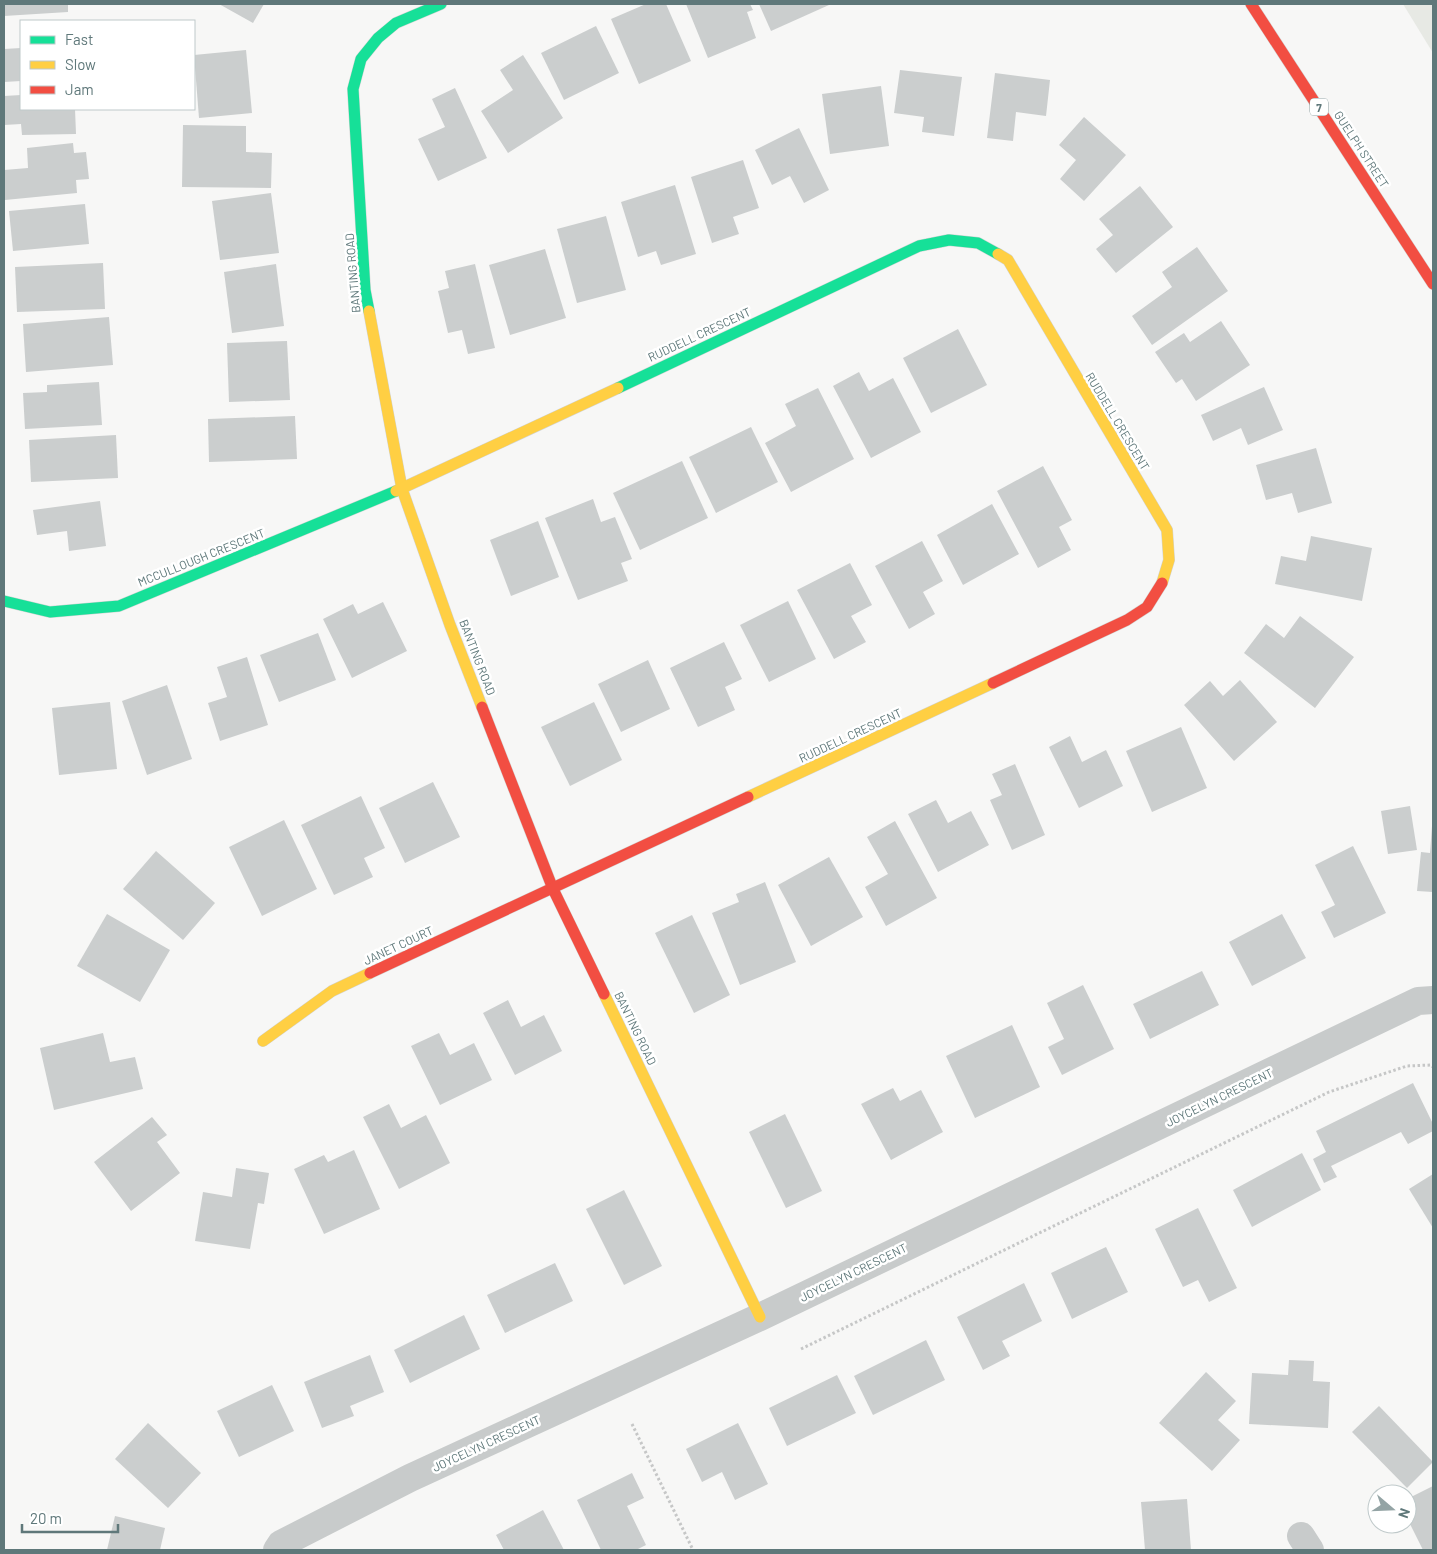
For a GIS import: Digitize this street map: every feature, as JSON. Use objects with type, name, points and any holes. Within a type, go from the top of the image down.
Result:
[{"type":"street","name":"BANTING ROAD","points":[[441,4],[396,24],[378,38],[361,59],[353,89],[365,290],[402,489],[450,625],[553,889],[760,1316]]},
{"type":"street","name":"GUELPH STREET","points":[[1252,4],[1433,284]]},
{"type":"street","name":"RUDDELL CRESCENT","points":[[402,489],[919,246],[949,240],[978,243],[1008,260],[1167,530],[1169,560],[1161,588],[1147,607],[1127,620],[553,889]]},
{"type":"street","name":"MCCULLOUGH CRESCENT","points":[[4,601],[50,612],[119,606],[402,489]]},
{"type":"street","name":"JANET COURT","points":[[264,1040],[332,991],[553,889]]},
{"type":"street","name":"JOYCELYN CRESCENT","points":[[277,1550],[281,1544],[410,1478],[760,1316],[1418,1001],[1433,1000]]},
{"type":"path","points":[[801,1349],[1329,1092],[1407,1066],[1431,1065],[1433,1067]]},
{"type":"path","points":[[632,1424],[694,1550]]},
{"type":"shaded area","points":[[1403,4],[1433,4],[1433,53]]},
{"type":"building","points":[[4,4],[68,4],[68,12],[4,16]]},
{"type":"building","points":[[219,4],[264,4],[253,23]]},
{"type":"building","points":[[646,4],[666,4],[691,61],[639,84],[611,19]]},
{"type":"building","points":[[686,4],[750,4],[753,10],[747,12],[756,38],[708,58]]},
{"type":"building","points":[[759,4],[829,4],[829,5],[771,31]]},
{"type":"building","points":[[596,26],[619,73],[564,100],[541,53]]},
{"type":"building","points":[[20,48],[20,81],[4,82],[4,49]]},
{"type":"building","points":[[246,50],[252,113],[199,118],[195,55]]},
{"type":"building","points":[[523,55],[563,118],[508,153],[481,111],[513,90],[500,70]]},
{"type":"building","points":[[900,70],[962,77],[954,136],[922,132],[924,117],[894,113]]},
{"type":"building","points":[[995,73],[1050,80],[1046,116],[1016,112],[1013,141],[987,138]]},
{"type":"building","points":[[881,86],[889,146],[830,154],[822,94]]},
{"type":"building","points":[[455,88],[487,158],[438,181],[418,139],[445,127],[432,99]]},
{"type":"building","points":[[20,95],[20,110],[75,110],[76,134],[22,135],[21,124],[4,125],[4,96]]},
{"type":"building","points":[[1084,117],[1126,155],[1084,201],[1060,179],[1076,160],[1059,145]]},
{"type":"building","points":[[183,125],[246,126],[246,152],[272,153],[271,188],[182,187]]},
{"type":"building","points":[[799,128],[829,190],[804,203],[790,176],[772,185],[755,150]]},
{"type":"building","points":[[73,143],[74,153],[86,152],[89,179],[76,180],[77,193],[5,200],[4,170],[28,168],[27,148]]},
{"type":"building","points":[[743,160],[759,208],[733,217],[739,234],[712,243],[691,177]]},
{"type":"building","points":[[675,185],[696,254],[661,265],[656,251],[638,257],[621,202]]},
{"type":"building","points":[[1140,186],[1173,227],[1116,273],[1096,249],[1113,235],[1099,219]]},
{"type":"building","points":[[271,193],[279,253],[220,260],[212,201]]},
{"type":"building","points":[[85,204],[89,244],[13,251],[9,211]]},
{"type":"building","points":[[606,216],[626,290],[577,303],[557,229]]},
{"type":"building","points":[[1197,247],[1228,291],[1152,345],[1132,316],[1172,287],[1162,272]]},
{"type":"building","points":[[545,249],[566,318],[510,335],[489,265]]},
{"type":"building","points":[[103,263],[105,309],[17,312],[15,267]]},
{"type":"building","points":[[276,264],[284,326],[232,333],[224,272]]},
{"type":"building","points":[[475,264],[495,348],[468,354],[462,330],[448,333],[438,291],[449,288],[445,271]]},
{"type":"building","points":[[109,317],[113,365],[26,372],[23,324]]},
{"type":"building","points":[[1221,321],[1250,365],[1196,401],[1182,379],[1176,383],[1155,352],[1184,333],[1190,342]]},
{"type":"building","points":[[958,329],[987,385],[931,413],[903,358]]},
{"type":"building","points":[[287,341],[290,400],[229,402],[227,343]]},
{"type":"building","points":[[859,372],[869,391],[893,378],[921,432],[871,458],[833,386]]},
{"type":"building","points":[[99,382],[102,425],[25,429],[23,393],[47,392],[47,385]]},
{"type":"building","points":[[1264,387],[1283,430],[1248,445],[1241,428],[1213,441],[1201,415]]},
{"type":"building","points":[[818,388],[854,459],[791,492],[765,443],[796,426],[785,404]]},
{"type":"building","points":[[295,416],[297,459],[209,462],[208,419]]},
{"type":"building","points":[[751,427],[778,482],[716,513],[689,457]]},
{"type":"building","points":[[116,435],[118,478],[31,482],[29,440]]},
{"type":"building","points":[[1316,448],[1332,503],[1298,513],[1292,493],[1266,500],[1256,465]]},
{"type":"building","points":[[682,461],[708,518],[640,550],[613,493]]},
{"type":"building","points":[[1043,466],[1072,520],[1059,527],[1071,550],[1038,568],[997,491]]},
{"type":"building","points":[[593,499],[601,522],[615,517],[632,559],[621,563],[628,581],[578,600],[545,518]]},
{"type":"building","points":[[100,501],[106,546],[69,551],[67,531],[37,535],[33,510]]},
{"type":"building","points":[[992,504],[1019,554],[963,585],[937,535]]},
{"type":"building","points":[[538,521],[559,577],[511,596],[490,540]]},
{"type":"building","points":[[1311,536],[1372,548],[1362,601],[1275,584],[1281,556],[1306,561]]},
{"type":"building","points":[[922,541],[943,581],[923,592],[935,614],[909,629],[875,566]]},
{"type":"building","points":[[850,563],[872,605],[851,616],[866,642],[834,659],[797,590]]},
{"type":"building","points":[[788,601],[816,659],[769,682],[740,625]]},
{"type":"building","points":[[383,602],[407,651],[352,678],[323,619],[353,604],[358,614]]},
{"type":"building","points":[[1300,616],[1354,657],[1315,708],[1244,653],[1266,624],[1284,638]]},
{"type":"building","points":[[318,633],[336,680],[279,702],[260,655]]},
{"type":"building","points":[[724,642],[742,679],[725,687],[735,710],[698,727],[670,668]]},
{"type":"building","points":[[247,657],[268,725],[220,741],[208,703],[227,697],[217,667]]},
{"type":"building","points":[[648,660],[670,709],[621,732],[598,684]]},
{"type":"building","points":[[1240,680],[1277,722],[1234,761],[1184,705],[1210,681],[1223,696]]},
{"type":"building","points":[[167,685],[192,759],[147,775],[122,701]]},
{"type":"building","points":[[110,702],[117,769],[59,775],[52,708]]},
{"type":"building","points":[[594,702],[622,760],[570,786],[541,727]]},
{"type":"building","points":[[1181,727],[1207,788],[1152,812],[1126,751]]},
{"type":"building","points":[[1070,736],[1082,762],[1106,750],[1123,786],[1079,808],[1049,747]]},
{"type":"building","points":[[1015,764],[1045,835],[1012,850],[990,800],[1002,795],[992,774]]},
{"type":"building","points":[[433,782],[460,837],[405,863],[379,808]]},
{"type":"building","points":[[361,796],[385,848],[364,858],[373,877],[334,895],[301,825]]},
{"type":"building","points":[[936,800],[948,823],[971,811],[989,845],[938,872],[908,814]]},
{"type":"building","points":[[1410,806],[1417,850],[1388,854],[1381,811]]},
{"type":"building","points":[[284,820],[317,889],[262,916],[229,847]]},
{"type":"building","points":[[895,821],[937,898],[886,926],[865,887],[888,874],[867,837]]},
{"type":"building","points":[[1432,826],[1433,892],[1417,891],[1421,852],[1430,853]]},
{"type":"building","points":[[1353,846],[1386,913],[1334,938],[1321,912],[1335,905],[1315,865]]},
{"type":"building","points":[[156,851],[215,903],[183,940],[123,889]]},
{"type":"building","points":[[829,857],[863,917],[811,946],[778,885]]},
{"type":"building","points":[[765,882],[796,962],[740,985],[712,913],[739,902],[736,894]]},
{"type":"building","points":[[107,914],[170,950],[140,1002],[77,966]]},
{"type":"building","points":[[1282,914],[1306,958],[1252,986],[1229,942]]},
{"type":"building","points":[[692,915],[730,995],[694,1013],[655,933]]},
{"type":"building","points":[[1202,971],[1219,1005],[1150,1039],[1133,1004]]},
{"type":"building","points":[[1083,985],[1114,1049],[1062,1075],[1048,1047],[1064,1039],[1047,1003]]},
{"type":"building","points":[[508,1000],[521,1027],[544,1015],[562,1051],[515,1075],[483,1013]]},
{"type":"building","points":[[1012,1025],[1040,1087],[975,1118],[946,1056]]},
{"type":"building","points":[[103,1033],[110,1062],[135,1057],[143,1089],[54,1110],[40,1048]]},
{"type":"building","points":[[439,1033],[450,1055],[474,1043],[492,1080],[440,1105],[411,1046]]},
{"type":"building","points":[[1413,1083],[1433,1124],[1433,1131],[1408,1144],[1401,1132],[1331,1166],[1337,1177],[1324,1183],[1313,1159],[1326,1152],[1316,1131]]},
{"type":"building","points":[[893,1088],[900,1101],[921,1090],[943,1132],[891,1160],[861,1104]]},
{"type":"building","points":[[389,1104],[401,1128],[426,1115],[450,1163],[399,1189],[363,1117]]},
{"type":"building","points":[[785,1114],[822,1191],[786,1208],[749,1132]]},
{"type":"building","points":[[152,1117],[167,1135],[157,1142],[180,1173],[131,1211],[94,1162]]},
{"type":"building","points":[[354,1150],[380,1209],[324,1234],[294,1169],[324,1155],[328,1162]]},
{"type":"building","points":[[1302,1153],[1321,1190],[1252,1227],[1233,1190]]},
{"type":"building","points":[[236,1168],[269,1173],[264,1204],[258,1203],[250,1249],[195,1241],[203,1192],[232,1197]]},
{"type":"building","points":[[1433,1174],[1433,1228],[1409,1189]]},
{"type":"building","points":[[624,1190],[662,1266],[624,1285],[586,1209]]},
{"type":"building","points":[[1198,1208],[1237,1288],[1209,1302],[1198,1280],[1183,1287],[1155,1229]]},
{"type":"building","points":[[1106,1247],[1128,1292],[1072,1319],[1051,1273]]},
{"type":"building","points":[[555,1263],[573,1301],[505,1333],[487,1295]]},
{"type":"building","points":[[1024,1283],[1042,1321],[1002,1341],[1010,1356],[983,1370],[957,1317]]},
{"type":"building","points":[[464,1315],[480,1349],[410,1383],[394,1350]]},
{"type":"building","points":[[926,1340],[945,1380],[873,1415],[854,1376]]},
{"type":"building","points":[[370,1355],[384,1392],[350,1406],[354,1416],[322,1428],[304,1382]]},
{"type":"building","points":[[1289,1360],[1314,1361],[1313,1381],[1330,1382],[1328,1428],[1249,1424],[1252,1373],[1288,1375]]},
{"type":"building","points":[[1206,1372],[1236,1401],[1218,1420],[1240,1440],[1212,1471],[1159,1423]]},
{"type":"building","points":[[837,1375],[856,1413],[787,1446],[769,1408]]},
{"type":"building","points":[[272,1385],[294,1431],[239,1457],[217,1411]]},
{"type":"building","points":[[1379,1406],[1433,1462],[1411,1484],[1403,1484],[1352,1432]]},
{"type":"building","points":[[148,1423],[201,1473],[168,1508],[115,1459]]},
{"type":"building","points":[[738,1423],[768,1484],[735,1500],[722,1472],[702,1482],[686,1449]]},
{"type":"building","points":[[632,1473],[644,1498],[627,1506],[646,1545],[636,1550],[601,1550],[577,1500]]},
{"type":"building","points":[[1433,1486],[1433,1550],[1423,1550],[1415,1534],[1417,1534],[1417,1494]]},
{"type":"building","points":[[1187,1499],[1191,1550],[1145,1550],[1141,1502]]},
{"type":"building","points":[[543,1510],[564,1550],[504,1550],[496,1535]]},
{"type":"building","points":[[115,1516],[165,1528],[160,1550],[107,1550]]},
{"type":"traffic: fast","points":[[369,311],[365,290],[353,89],[361,59],[378,38],[396,23],[441,4]]},
{"type":"traffic: fast","points":[[618,388],[919,246],[949,240],[978,243],[998,254]]},
{"type":"traffic: fast","points":[[4,601],[50,612],[119,606],[396,491]]},
{"type":"traffic: slow","points":[[998,254],[1008,260],[1167,530],[1169,560],[1162,583]]},
{"type":"traffic: slow","points":[[369,311],[402,489],[450,625],[482,707]]},
{"type":"traffic: slow","points":[[396,491],[618,388]]},
{"type":"traffic: slow","points":[[748,797],[993,683]]},
{"type":"traffic: slow","points":[[263,1041],[332,991],[370,973]]},
{"type":"traffic: slow","points":[[604,994],[760,1317]]},
{"type":"traffic: jam","points":[[1251,4],[1433,284]]},
{"type":"traffic: jam","points":[[993,683],[1127,620],[1147,607],[1162,583]]},
{"type":"traffic: jam","points":[[482,707],[553,889],[604,994]]},
{"type":"traffic: jam","points":[[370,973],[748,797]]}]
